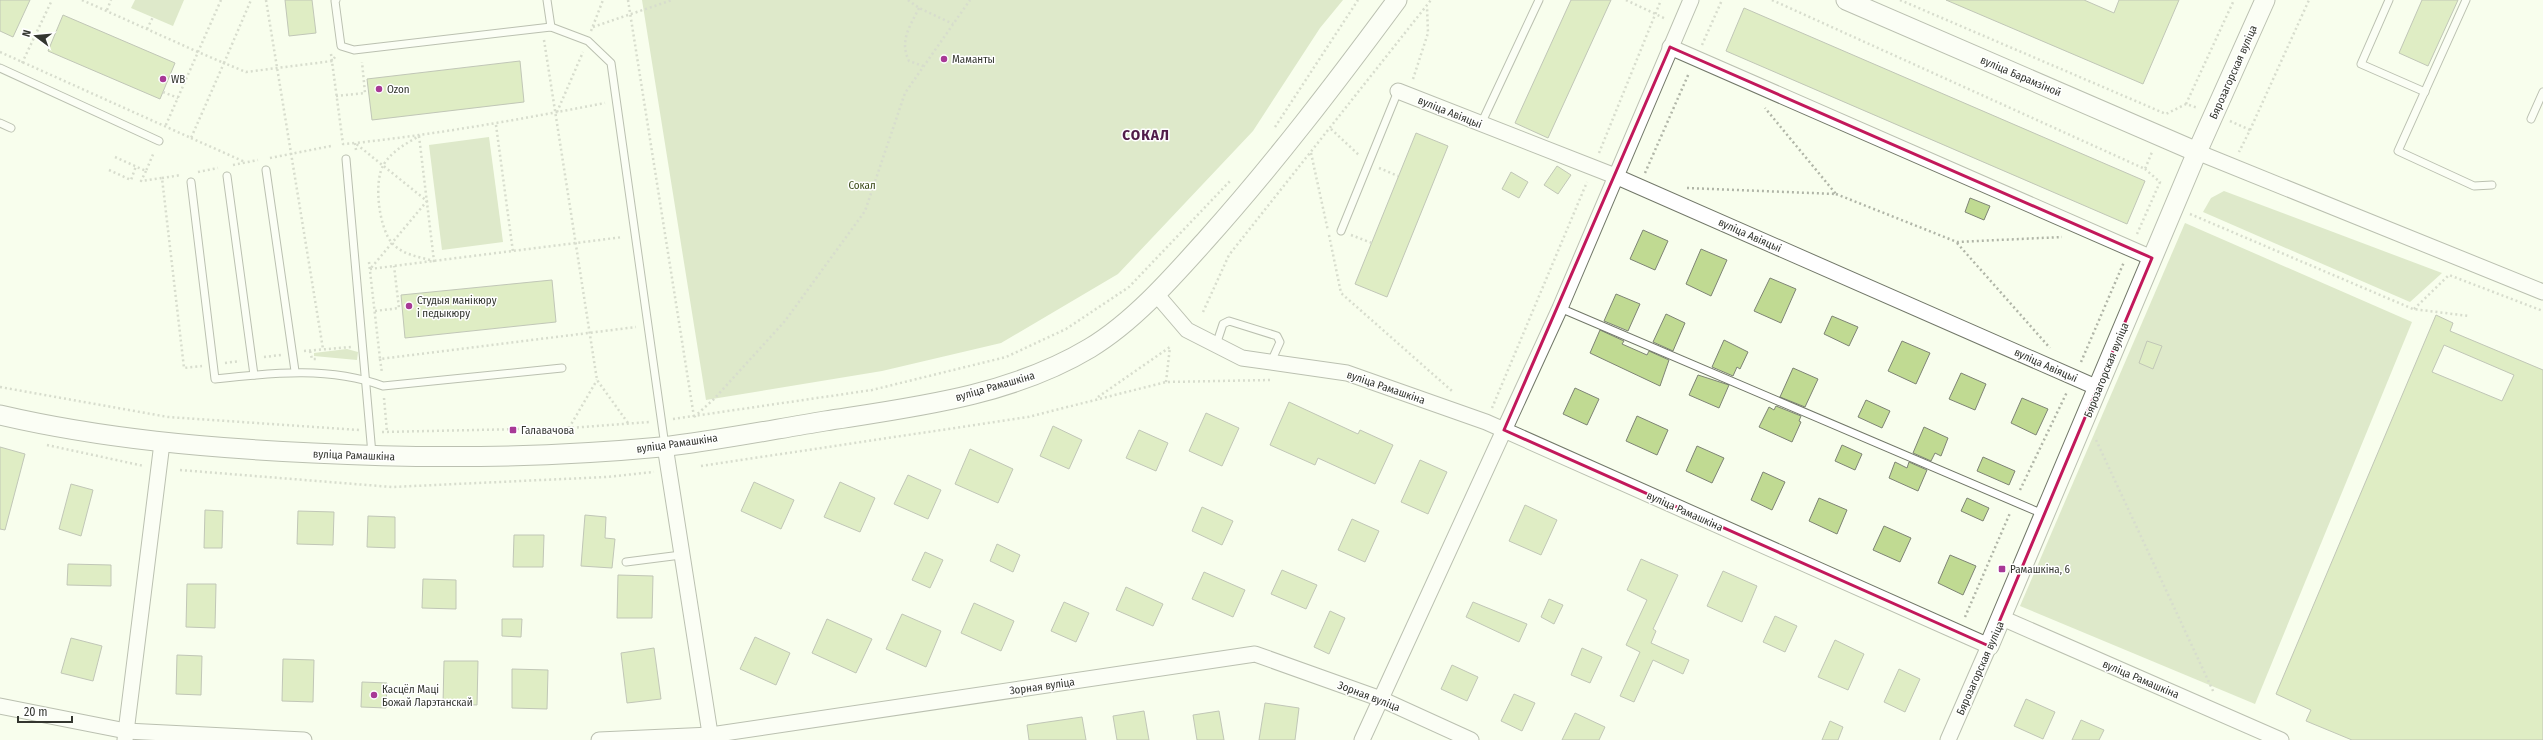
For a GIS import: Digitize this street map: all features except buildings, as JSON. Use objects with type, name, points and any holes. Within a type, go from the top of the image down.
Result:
[{"type":"street","points":[[1156,295],[1265,174],[1397,0]]},
{"type":"street","points":[[1362,740],[1560,308],[1670,47],[1692,0]]},
{"type":"street","name":"вуліца Барамзіной","points":[[1846,0],[2197,152]]},
{"type":"street","name":"Бярозагорская вуліца","points":[[1948,740],[2002,618],[2197,152],[2265,0]]},
{"type":"street","points":[[1670,47],[2152,258]]},
{"type":"street","name":"вуліца Авіяцыі","points":[[1403,93],[1615,176],[2098,388]]},
{"type":"street","points":[[2197,152],[2543,292]]},
{"type":"street","name":"вуліца Рамашкіна","points":[[0,415],[57,428],[162,443],[372,456],[490,458],[665,446],[928,404],[1021,381],[1056,367],[1094,346],[1156,295],[1187,330],[1242,358],[1347,373],[1486,422],[1989,646]]},
{"type":"street","points":[[125,736],[162,443]]},
{"type":"street","points":[[665,446],[680,555],[711,738]]},
{"type":"street","name":"вуліца Рамашкіна","points":[[2002,618],[2281,740]]},
{"type":"street","name":"Зорная вуліца","points":[[599,740],[711,738],[1255,654],[1381,699],[1471,740]]},
{"type":"street","points":[[0,706],[125,736],[304,740]]},
{"type":"lane","points":[[336,0],[341,46],[354,50],[551,27],[588,41],[611,63],[665,446]]},
{"type":"lane","points":[[547,0],[551,27]]},
{"type":"lane","points":[[1481,124],[1539,0]]},
{"type":"lane","points":[[2389,0],[2362,64],[2425,92]]},
{"type":"lane","points":[[2466,0],[2398,151],[2474,186],[2492,185]]},
{"type":"lane","points":[[0,68],[159,141]]},
{"type":"lane","points":[[2531,119],[2543,92]]},
{"type":"lane","points":[[1341,231],[1368,164],[1403,93]]},
{"type":"lane","points":[[0,123],[11,128]]},
{"type":"lane","points":[[346,160],[372,456]]},
{"type":"lane","points":[[266,170],[295,371]]},
{"type":"lane","points":[[227,176],[254,375]]},
{"type":"lane","points":[[191,182],[215,379],[295,371],[366,380],[383,386],[562,368]]},
{"type":"lane","points":[[1560,308],[2045,514]]},
{"type":"lane","points":[[1216,346],[1223,324],[1229,321],[1277,336],[1280,342],[1271,363]]},
{"type":"lane","points":[[626,562],[680,555]]},
{"type":"path","points":[[22,62],[52,0]]},
{"type":"path","points":[[82,0],[246,72],[332,61]]},
{"type":"path","points":[[107,10],[111,0]]},
{"type":"path","points":[[115,157],[146,170],[221,0]]},
{"type":"path","points":[[191,138],[251,0]]},
{"type":"path","points":[[266,0],[293,154],[323,349]]},
{"type":"path","points":[[557,112],[588,41],[603,0]]},
{"type":"path","points":[[628,0],[694,417]]},
{"type":"path","points":[[593,27],[672,0]]},
{"type":"path","points":[[908,0],[919,8],[953,24]]},
{"type":"path","points":[[694,417],[714,399],[785,321],[865,211],[904,93],[970,0]]},
{"type":"path","points":[[1272,131],[1358,0]]},
{"type":"path","points":[[1203,312],[1229,255],[1427,7],[1431,0]]},
{"type":"path","points":[[1626,0],[1680,25]]},
{"type":"path","points":[[1486,422],[1593,168],[1654,14],[1661,0]]},
{"type":"path","points":[[1639,187],[1722,0]]},
{"type":"path","points":[[1772,0],[2145,169],[2160,182],[2074,377],[2015,501],[1959,632]]},
{"type":"path","points":[[1900,0],[2166,114]]},
{"type":"path","points":[[2145,169],[2159,136],[2166,114],[2186,104],[2234,0]]},
{"type":"path","points":[[2232,166],[2250,130],[2308,0]]},
{"type":"path","points":[[1403,93],[1428,33],[1427,7]]},
{"type":"path","points":[[919,8],[904,39],[904,52],[909,61],[924,66]]},
{"type":"path","points":[[147,29],[153,17]]},
{"type":"path","points":[[0,387],[168,417],[399,433],[569,428],[628,424],[597,380],[557,112],[542,28]]},
{"type":"path","points":[[341,46],[332,61],[343,144],[419,136],[496,125],[616,101]]},
{"type":"path","points":[[0,52],[246,162]]},
{"type":"path","points":[[336,96],[367,93],[361,57]]},
{"type":"path","points":[[163,92],[178,98]]},
{"type":"path","points":[[1761,102],[1836,194]]},
{"type":"path","points":[[2186,104],[2214,114],[2250,130]]},
{"type":"path","points":[[496,125],[513,252]]},
{"type":"path","points":[[1331,128],[1368,164],[1398,176]]},
{"type":"path","points":[[419,136],[395,150],[383,165],[378,190],[382,221],[392,243],[408,254],[434,261]]},
{"type":"path","points":[[419,136],[434,261]]},
{"type":"path","points":[[355,143],[357,158]]},
{"type":"path","points":[[355,143],[427,201]]},
{"type":"path","points":[[190,173],[331,146]]},
{"type":"path","points":[[1311,153],[1341,293],[1457,396]]},
{"type":"path","points":[[109,170],[131,180],[136,166]]},
{"type":"path","points":[[162,178],[183,174]]},
{"type":"path","points":[[694,417],[872,390],[1006,357],[1066,329],[1129,287],[1232,179]]},
{"type":"path","points":[[1678,188],[1836,194],[1957,242],[2063,237]]},
{"type":"path","points":[[2154,194],[2174,207],[2413,309],[2469,316]]},
{"type":"path","points":[[370,268],[427,201]]},
{"type":"path","points":[[370,268],[577,245],[635,235]]},
{"type":"path","points":[[1957,242],[2055,353]]},
{"type":"path","points":[[369,261],[380,359],[591,335],[648,326]]},
{"type":"path","points":[[375,311],[400,308],[394,266]]},
{"type":"path","points":[[2413,309],[2449,275],[2543,312]]},
{"type":"path","points":[[1097,398],[1170,347],[1166,382]]},
{"type":"path","points":[[569,428],[597,380]]},
{"type":"path","points":[[701,466],[1028,417],[1097,398],[1166,382],[1275,380]]},
{"type":"path","points":[[2086,418],[2225,715]]},
{"type":"path","points":[[45,445],[147,467]]},
{"type":"path","points":[[180,470],[392,487],[606,477],[655,472]]},
{"type":"highlighted area","points":[[1670,47],[2152,258],[1989,646],[1504,430]]},
{"type":"green space","points":[[135,0],[184,0],[173,26],[131,8]]},
{"type":"green space","name":"Сокал","points":[[642,0],[1343,0],[1320,28],[1253,131],[1118,274],[1001,343],[882,371],[706,400]]},
{"type":"green space","points":[[489,137],[503,242],[442,250],[429,145]]},
{"type":"green space","points":[[2224,191],[2442,273],[2410,302],[2203,212],[2211,198]]},
{"type":"green space","points":[[2185,223],[2412,322],[2255,704],[2020,606]]},
{"type":"green space","points":[[347,349],[358,352],[357,360],[314,356],[314,353]]},
{"type":"place","name":"Маманты","points":[[944,59]]},
{"type":"place","name":"WB","points":[[163,79]]},
{"type":"place","name":"Ozon","points":[[379,89]]},
{"type":"place","name":"Студыя манікюру і педыкюру","points":[[409,306]]},
{"type":"place","name":"Галавачова","points":[[513,430]]},
{"type":"place","name":"Рамашкіна, 6","points":[[2002,569]]},
{"type":"place","name":"Касцёл Маці Божай Ларэтанскай","points":[[374,695]]},
{"type":"district","name":"СОКАЛ","points":[[1146,135]]}]
